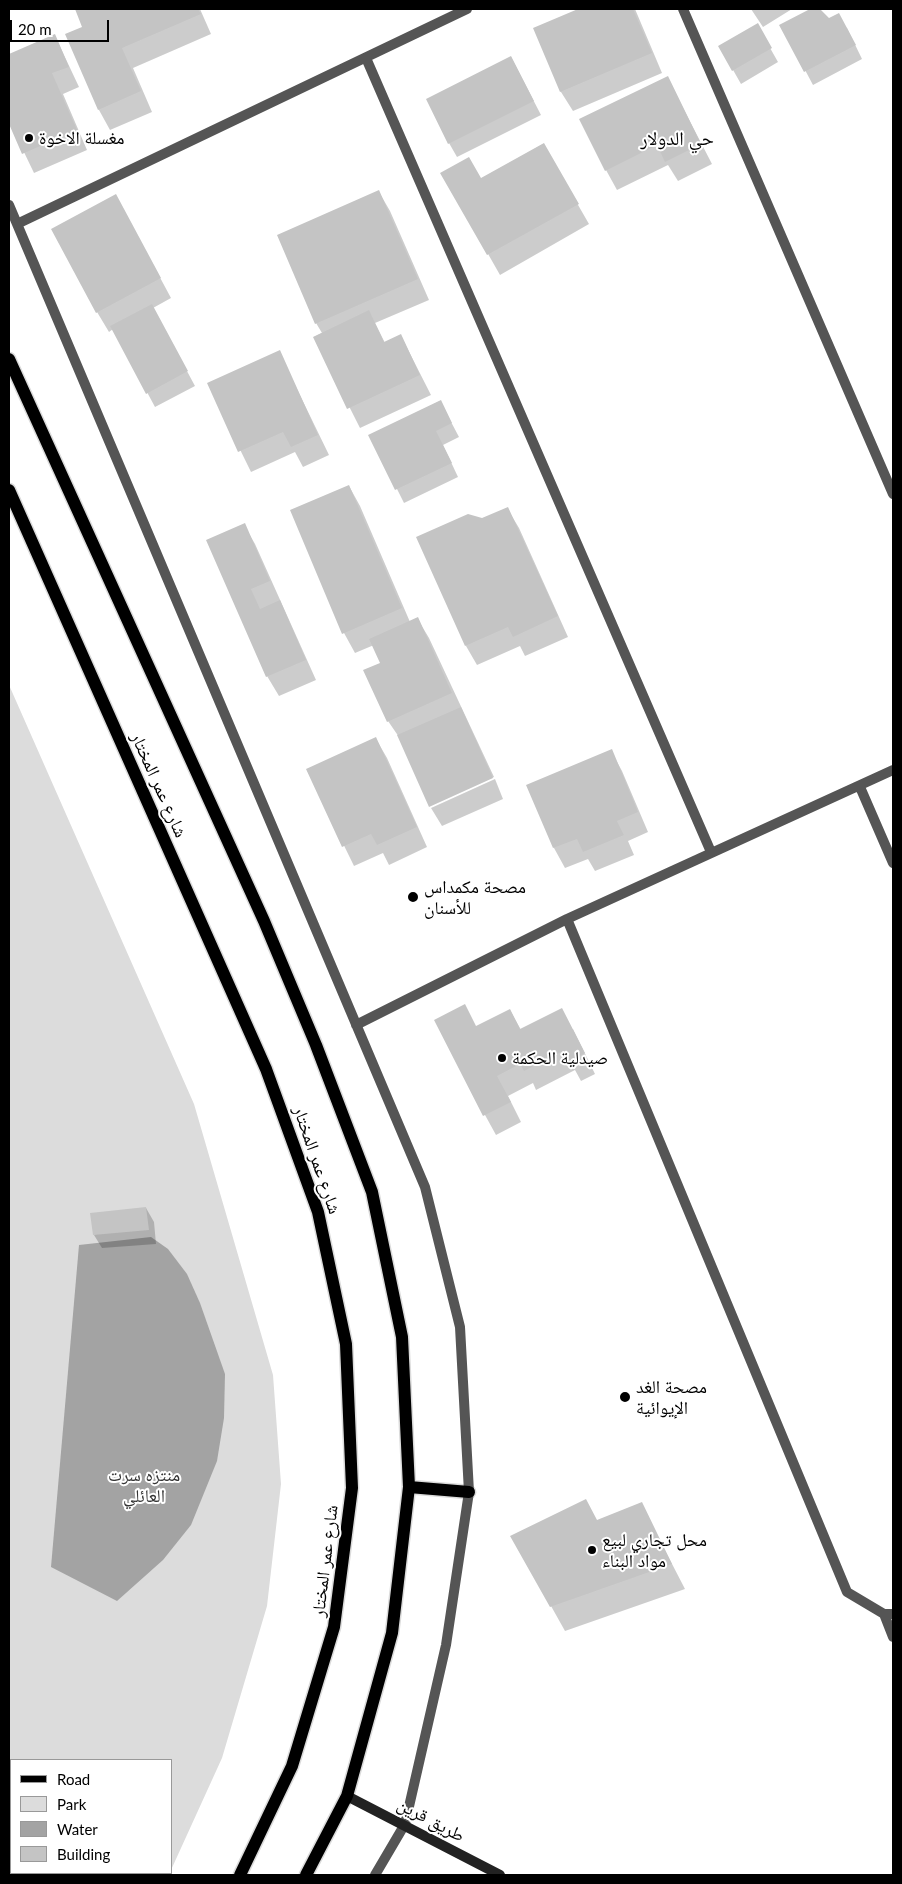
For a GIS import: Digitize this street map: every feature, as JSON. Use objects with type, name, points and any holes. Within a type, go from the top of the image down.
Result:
[{"type":"main road","points":[[9,359],[264,921],[316,1045],[372,1192],[402,1338],[409,1487],[392,1633],[347,1796],[306,1875]]},
{"type":"main road","name":"شارع عمر المختار","points":[[9,490],[266,1069],[318,1212],[346,1344],[352,1488],[334,1627],[292,1766],[240,1875]]},
{"type":"main road","points":[[409,1487],[469,1492]]},
{"type":"main road","name":"طريق قرين","points":[[347,1796],[405,1824],[500,1875]]},
{"type":"street","points":[[17,224],[467,9]]},
{"type":"street","points":[[683,9],[893,494]]},
{"type":"street","points":[[366,58],[711,852]]},
{"type":"street","points":[[9,205],[425,1187],[460,1327],[469,1492],[446,1645],[405,1824],[375,1875]]},
{"type":"street","points":[[356,1025],[567,919],[893,770]]},
{"type":"street","points":[[860,786],[893,863]]},
{"type":"street","points":[[567,919],[848,1592],[889,1614],[893,1637]]},
{"type":"green space","name":"منتزه سرت العائلي","points":[[9,685],[194,1104],[273,1375],[281,1484],[267,1606],[222,1758],[172,1868],[172,1759],[10,1759],[10,1874],[168,1875],[9,1875]]},
{"type":"water","points":[[151,1237],[168,1249],[187,1274],[200,1303],[225,1374],[224,1418],[217,1461],[191,1525],[163,1560],[117,1601],[51,1567],[79,1245]]},
{"type":"building","points":[[75,9],[198,9],[201,14],[122,48],[141,91],[98,110],[65,34],[82,27]]},
{"type":"building","points":[[578,9],[633,9],[652,53],[560,92],[533,28]]},
{"type":"building","points":[[810,9],[820,9],[829,18],[839,13],[856,45],[804,72],[779,25]]},
{"type":"building","points":[[758,23],[772,48],[732,71],[718,46]]},
{"type":"building","points":[[55,34],[69,67],[52,73],[77,130],[22,154],[9,124],[9,54]]},
{"type":"building","points":[[511,56],[534,101],[448,144],[426,99]]},
{"type":"building","points":[[668,76],[701,144],[665,162],[657,145],[605,171],[579,119]]},
{"type":"building","points":[[544,143],[579,204],[487,255],[440,173],[469,157],[481,178]]},
{"type":"building","points":[[379,190],[418,279],[315,324],[277,235]]},
{"type":"building","points":[[116,194],[161,278],[96,313],[51,229]]},
{"type":"building","points":[[152,304],[188,371],[146,394],[110,326]]},
{"type":"building","points":[[369,310],[384,342],[401,334],[420,375],[347,409],[313,337]]},
{"type":"building","points":[[280,350],[318,435],[291,447],[283,432],[238,452],[207,383]]},
{"type":"building","points":[[441,400],[452,423],[436,431],[452,463],[395,490],[368,435]]},
{"type":"building","points":[[349,485],[402,608],[342,634],[290,510]]},
{"type":"building","points":[[508,507],[558,616],[513,637],[508,627],[465,646],[416,537],[468,514],[482,518]]},
{"type":"building","points":[[245,523],[270,581],[251,589],[260,609],[280,600],[306,660],[266,677],[206,540]]},
{"type":"building","points":[[418,617],[452,693],[387,722],[363,670],[380,663],[369,639]]},
{"type":"building","points":[[461,707],[493,778],[429,807],[397,735]]},
{"type":"building","points":[[376,737],[417,827],[377,845],[371,834],[342,847],[306,769]]},
{"type":"building","points":[[612,749],[638,812],[617,821],[624,835],[583,852],[577,839],[553,848],[526,785]]},
{"type":"building","name":"صيدلية الحكمة","points":[[465,1004],[476,1026],[510,1009],[520,1029],[562,1008],[585,1053],[569,1062],[563,1051],[524,1071],[520,1064],[497,1076],[511,1102],[483,1116],[434,1020]]},
{"type":"building","points":[[146,1207],[149,1230],[93,1235],[90,1213]]},
{"type":"building","name":"محل تجاري لبيع مواد البناء","points":[[586,1499],[597,1520],[642,1502],[672,1564],[550,1607],[510,1536]]},
{"type":"place","name":"مغسلة الاخوة","points":[[29,138]]},
{"type":"place","name":"مصحة مكمداس للأسنان","points":[[413,897]]},
{"type":"place","name":"صيدلية الحكمة","points":[[502,1058]]},
{"type":"place","name":"مصحة الغد الإيوائية","points":[[625,1397]]},
{"type":"place","name":"محل تجاري لبيع مواد البناء","points":[[592,1550]]},
{"type":"district","name":"حي الدولار","points":[[677,139]]}]
